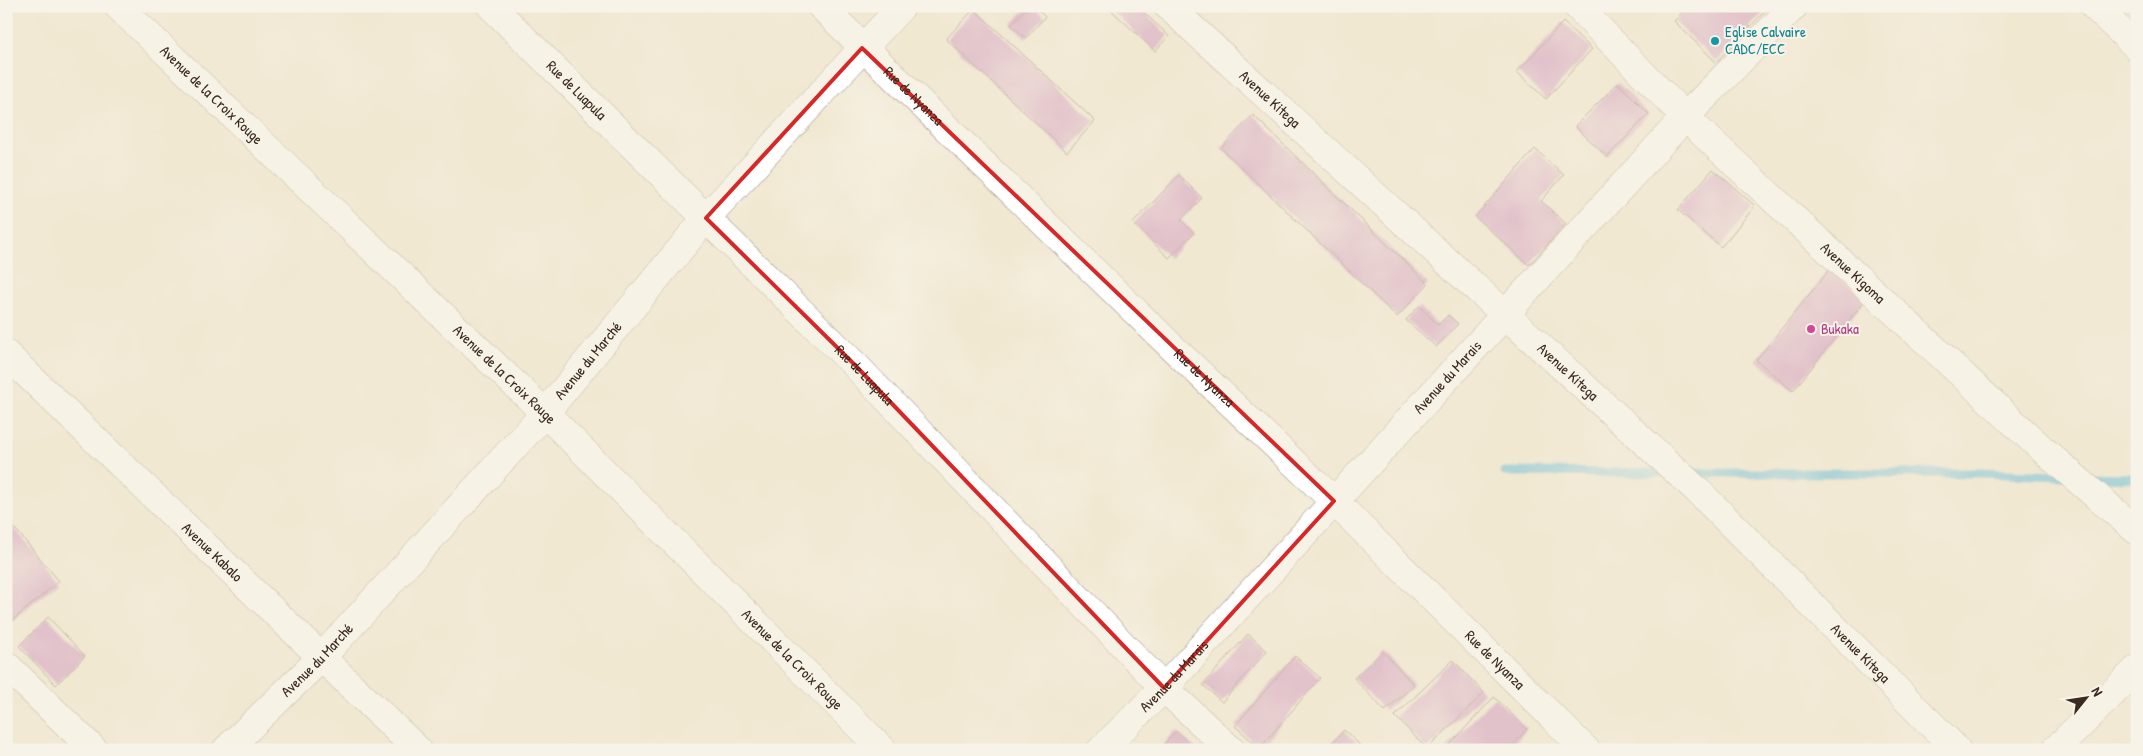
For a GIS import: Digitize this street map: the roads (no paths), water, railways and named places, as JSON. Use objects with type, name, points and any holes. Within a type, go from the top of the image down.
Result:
[{"type":"street","name":"Avenue de la Croix Rouge","points":[[118,6],[545,413],[883,750]]},
{"type":"street","name":"Rue de Luapula","points":[[491,6],[855,364],[1164,688],[1231,750]]},
{"type":"street","name":"Rue de Nyanza","points":[[821,6],[862,48],[1334,501],[1586,750]]},
{"type":"street","name":"Avenue du Marché","points":[[226,750],[321,658],[545,413],[706,218],[902,6]]},
{"type":"street","name":"Avenue Kitega","points":[[1168,6],[1698,491],[1957,750]]},
{"type":"street","name":"Avenue Kigoma","points":[[1577,6],[1685,117],[2042,449],[2137,531]]},
{"type":"street","name":"Avenue du Marais","points":[[1101,750],[1164,688],[1685,117],[1794,6]]},
{"type":"street","points":[[2094,6],[2137,47]]},
{"type":"street","name":"Avenue Kabalo","points":[[6,354],[418,750]]},
{"type":"street","points":[[6,665],[94,750]]},
{"type":"street","points":[[2055,750],[2137,669]]},
{"type":"waterway","points":[[1505,472],[1669,473]]},
{"type":"waterway","points":[[1687,473],[1981,473],[2062,476]]},
{"type":"waterway","points":[[2085,477],[2137,478]]},
{"type":"place","name":"Eglise Calvaire CADC/ECC","points":[[1715,41]]},
{"type":"place","name":"Bukaka","points":[[1811,329]]}]
